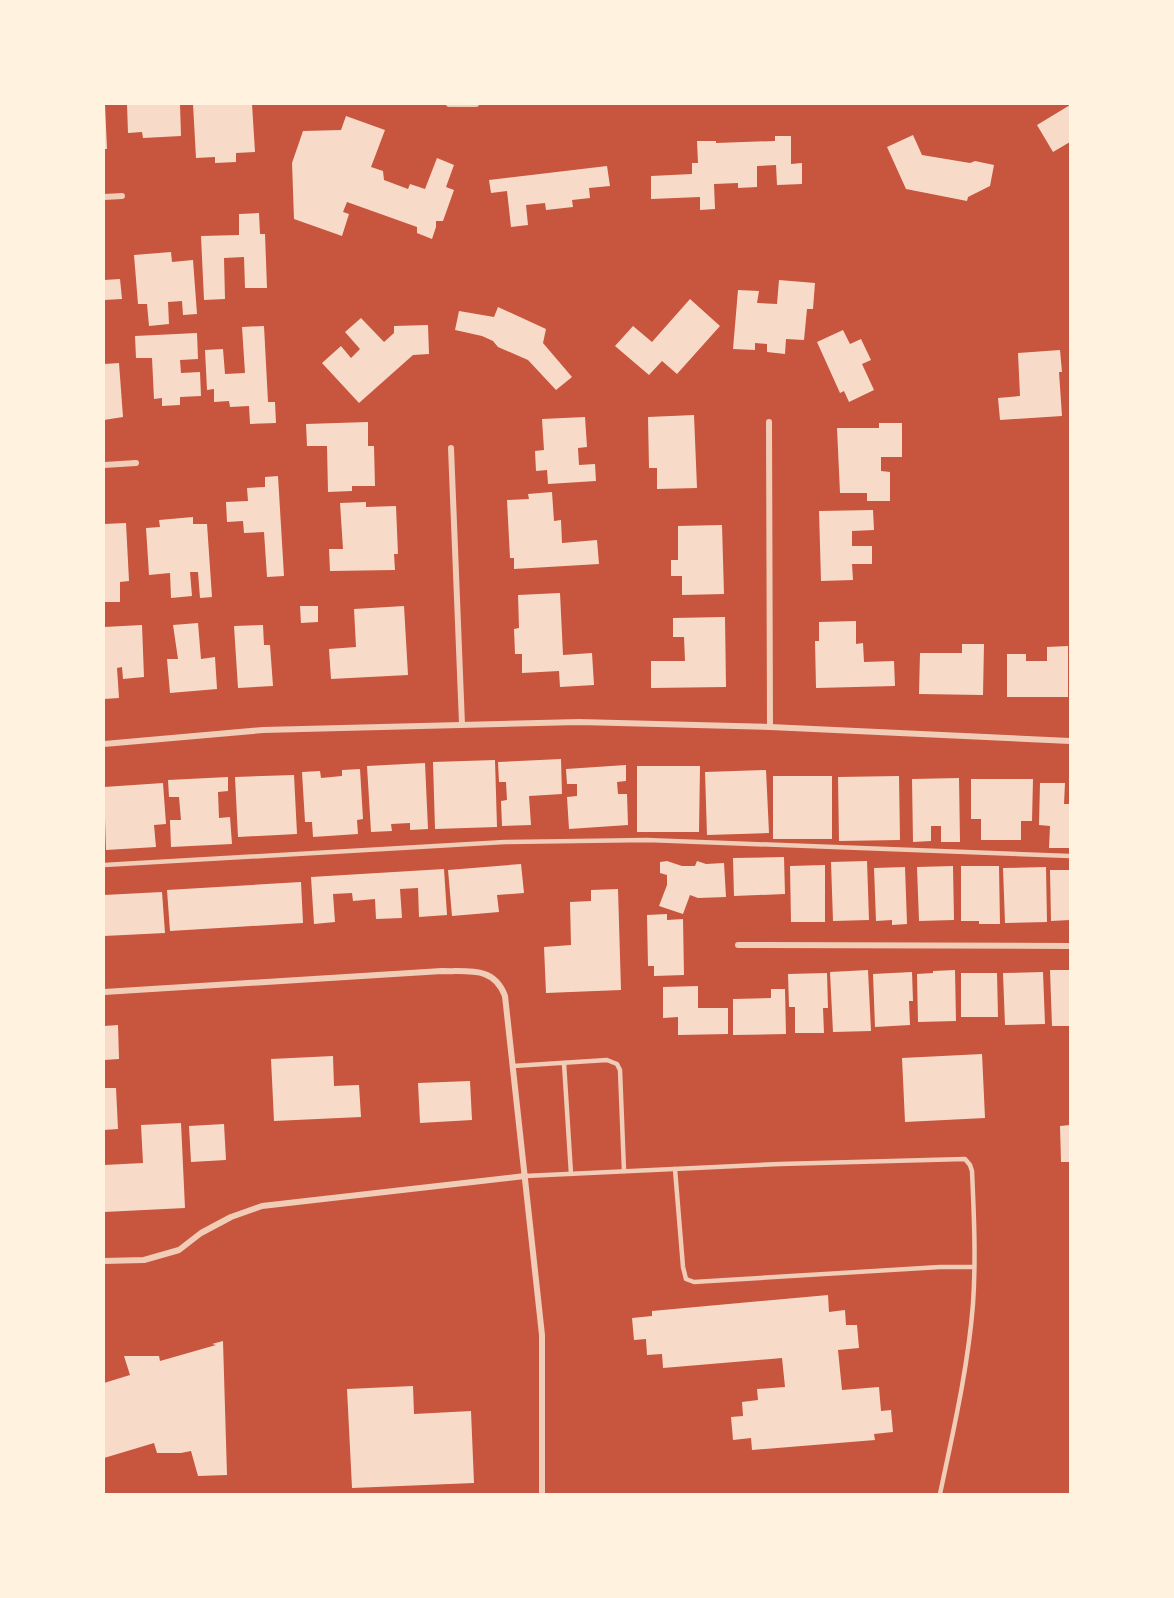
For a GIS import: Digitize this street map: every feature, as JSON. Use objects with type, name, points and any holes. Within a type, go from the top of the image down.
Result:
[{"type":"street","points":[[449,104],[476,104]]},
{"type":"street","points":[[104,197],[122,196]]},
{"type":"street","points":[[769,422],[770,727]]},
{"type":"street","points":[[451,448],[462,724]]},
{"type":"street","points":[[104,465],[136,463]]},
{"type":"street","points":[[104,744],[263,730],[579,722],[770,727],[1071,741]]},
{"type":"street","points":[[738,945],[1071,946]]},
{"type":"street","points":[[104,992],[442,971],[478,972],[491,975],[501,984],[505,996],[542,1335],[542,1494]]},
{"type":"street","points":[[104,1261],[144,1260],[179,1250],[201,1233],[231,1217],[262,1206],[525,1176]]},
{"type":"lane","points":[[104,865],[505,842],[647,840],[1071,856]]},
{"type":"lane","points":[[513,1066],[607,1060],[617,1064],[620,1070],[624,1172]]},
{"type":"lane","points":[[564,1063],[571,1174]]},
{"type":"lane","points":[[525,1176],[780,1164],[965,1159],[972,1171],[974,1267],[972,1306],[966,1358],[940,1494]]},
{"type":"lane","points":[[675,1169],[686,1280],[694,1282],[940,1267],[974,1267]]},
{"type":"building","points":[[105,104],[107,149],[104,149]]},
{"type":"building","points":[[127,104],[180,104],[181,136],[143,138],[142,132],[128,133]]},
{"type":"building","points":[[193,104],[252,104],[255,152],[236,153],[236,162],[215,163],[215,157],[196,158]]},
{"type":"building","points":[[1070,105],[1070,142],[1053,152],[1037,125]]},
{"type":"building","points":[[346,116],[385,130],[371,167],[383,171],[384,180],[408,189],[410,184],[425,189],[437,158],[454,165],[446,187],[454,190],[443,221],[436,221],[432,239],[417,233],[417,227],[347,202],[343,212],[349,214],[342,236],[294,219],[292,163],[303,131],[341,130]]},
{"type":"building","points":[[913,135],[922,155],[994,165],[990,186],[968,197],[967,201],[906,189],[887,147]]},
{"type":"building","points":[[775,136],[791,136],[791,164],[802,163],[802,184],[777,185],[776,165],[757,166],[757,187],[738,188],[738,183],[714,184],[715,209],[700,210],[700,197],[651,199],[651,176],[692,174],[692,163],[698,163],[697,141],[716,141],[716,143],[775,141]]},
{"type":"building","points":[[607,166],[610,186],[589,188],[590,198],[572,200],[573,207],[546,210],[545,203],[526,205],[528,225],[511,227],[507,191],[491,193],[489,180]]},
{"type":"building","points":[[259,213],[260,234],[265,234],[267,288],[245,288],[244,257],[224,258],[225,299],[204,300],[201,236],[239,235],[239,214]]},
{"type":"building","points":[[171,252],[172,262],[193,260],[197,314],[183,315],[182,301],[168,302],[169,324],[149,326],[147,304],[138,304],[134,255]]},
{"type":"building","points":[[120,279],[122,299],[104,300],[104,280]]},
{"type":"building","points":[[779,280],[815,283],[813,309],[807,309],[804,340],[786,339],[785,354],[767,352],[767,344],[755,343],[755,350],[733,349],[738,290],[759,291],[757,303],[777,304]]},
{"type":"building","points":[[690,299],[720,326],[677,374],[662,361],[649,375],[615,346],[633,326],[652,342]]},
{"type":"building","points":[[498,307],[546,329],[543,343],[572,377],[556,390],[528,360],[498,347],[493,341],[482,336],[455,330],[459,311],[494,317]]},
{"type":"building","points":[[361,318],[384,342],[394,333],[394,326],[428,325],[429,354],[413,355],[359,403],[322,363],[341,346],[351,358],[360,349],[345,332]]},
{"type":"building","points":[[264,326],[268,402],[275,402],[276,423],[250,424],[249,406],[230,407],[229,401],[214,402],[214,389],[207,390],[205,350],[223,349],[225,374],[245,373],[242,327]]},
{"type":"building","points":[[843,330],[850,344],[861,339],[871,360],[862,364],[874,390],[849,402],[844,391],[840,393],[817,342]]},
{"type":"building","points":[[197,333],[198,359],[180,360],[181,373],[200,372],[201,396],[180,397],[180,405],[162,406],[162,398],[154,399],[152,358],[136,358],[135,336]]},
{"type":"building","points":[[1060,350],[1062,416],[1000,420],[998,398],[1020,396],[1018,353]]},
{"type":"building","points":[[119,363],[123,417],[104,420],[104,364]]},
{"type":"building","points":[[694,415],[697,488],[657,489],[657,468],[649,468],[648,417]]},
{"type":"building","points":[[585,417],[587,447],[578,448],[579,465],[595,464],[596,481],[548,484],[547,470],[536,471],[535,451],[544,450],[542,419]]},
{"type":"building","points":[[368,422],[368,446],[374,446],[375,486],[352,486],[352,491],[328,492],[327,446],[307,446],[306,424]]},
{"type":"building","points":[[879,423],[902,423],[902,457],[881,457],[881,471],[890,472],[890,501],[867,501],[867,493],[840,493],[837,428],[879,428]]},
{"type":"building","points":[[278,476],[284,576],[267,577],[264,532],[244,533],[243,521],[227,522],[226,502],[248,501],[247,488],[265,487],[265,477]]},
{"type":"building","points":[[552,492],[554,521],[561,520],[562,543],[597,540],[599,564],[514,569],[514,558],[510,558],[507,500],[529,499],[528,494]]},
{"type":"building","points":[[366,502],[366,507],[396,506],[398,554],[394,554],[395,570],[330,571],[329,549],[343,549],[340,503]]},
{"type":"building","points":[[873,510],[874,530],[852,531],[852,546],[872,546],[872,564],[852,564],[853,580],[821,581],[819,511]]},
{"type":"building","points":[[193,517],[193,524],[207,524],[212,597],[200,598],[198,572],[190,572],[192,596],[171,598],[170,573],[149,575],[146,528],[160,527],[159,520]]},
{"type":"building","points":[[126,523],[129,581],[120,582],[120,602],[104,602],[104,524]]},
{"type":"building","points":[[722,525],[724,594],[682,595],[682,576],[671,576],[671,560],[678,560],[678,526]]},
{"type":"building","points":[[560,593],[563,655],[592,653],[594,685],[560,687],[559,671],[522,673],[522,654],[515,654],[514,629],[519,628],[518,595]]},
{"type":"building","points":[[300,606],[318,606],[318,622],[301,623]]},
{"type":"building","points":[[404,606],[408,675],[331,679],[329,649],[356,647],[354,609]]},
{"type":"building","points":[[725,617],[726,687],[651,688],[651,661],[685,661],[684,637],[673,637],[673,618]]},
{"type":"building","points":[[856,621],[856,644],[863,643],[864,662],[894,661],[895,686],[816,688],[815,641],[819,641],[819,622]]},
{"type":"building","points":[[198,623],[201,659],[215,657],[217,689],[170,693],[167,659],[178,659],[173,625]]},
{"type":"building","points":[[142,625],[144,677],[123,679],[122,667],[117,668],[119,698],[104,699],[104,627]]},
{"type":"building","points":[[263,625],[264,645],[270,645],[273,686],[238,688],[234,626]]},
{"type":"building","points":[[962,644],[984,644],[983,695],[919,694],[920,653],[962,653]]},
{"type":"building","points":[[1068,646],[1068,697],[1007,697],[1007,654],[1026,654],[1026,661],[1047,661],[1047,647]]},
{"type":"building","points":[[561,759],[562,794],[529,796],[531,825],[502,826],[501,801],[507,800],[506,782],[499,782],[498,762]]},
{"type":"building","points":[[495,760],[497,827],[435,829],[433,762]]},
{"type":"building","points":[[425,763],[428,829],[410,830],[410,823],[391,824],[392,831],[371,832],[367,766]]},
{"type":"building","points":[[626,765],[626,781],[617,782],[618,794],[627,794],[628,825],[569,829],[567,797],[577,796],[577,784],[567,784],[566,769]]},
{"type":"building","points":[[637,766],[700,766],[699,832],[637,832]]},
{"type":"building","points":[[360,769],[363,819],[357,820],[358,834],[313,837],[312,822],[305,822],[302,772],[320,771],[321,778],[342,776],[342,770]]},
{"type":"building","points":[[766,770],[769,833],[707,835],[705,772]]},
{"type":"building","points":[[294,775],[297,834],[238,837],[235,777]]},
{"type":"building","points":[[773,776],[832,776],[832,839],[773,839]]},
{"type":"building","points":[[899,776],[900,840],[839,841],[838,777]]},
{"type":"building","points":[[228,777],[228,791],[218,792],[219,818],[230,817],[232,844],[171,847],[170,820],[181,820],[179,797],[169,797],[168,780]]},
{"type":"building","points":[[959,778],[960,842],[941,842],[941,826],[931,826],[931,841],[913,842],[912,779]]},
{"type":"building","points":[[971,779],[1033,779],[1032,821],[1021,821],[1021,840],[981,840],[981,819],[971,819]]},
{"type":"building","points":[[163,783],[166,824],[154,825],[156,847],[106,850],[104,787]]},
{"type":"building","points":[[1040,783],[1065,783],[1064,804],[1070,804],[1070,848],[1049,848],[1050,826],[1039,825]]},
{"type":"building","points":[[784,857],[785,894],[734,896],[733,858]]},
{"type":"building","points":[[667,861],[682,866],[695,866],[697,861],[706,864],[724,863],[726,897],[698,898],[690,895],[683,914],[659,906],[667,885],[667,875],[660,873],[660,862]]},
{"type":"building","points":[[867,861],[869,920],[833,921],[831,862]]},
{"type":"building","points":[[521,864],[524,893],[497,895],[499,912],[452,916],[448,870]]},
{"type":"building","points":[[825,865],[825,922],[791,922],[790,866]]},
{"type":"building","points":[[953,866],[954,920],[919,921],[917,867]]},
{"type":"building","points":[[961,866],[999,866],[1000,924],[961,921]]},
{"type":"building","points":[[905,867],[907,924],[892,925],[892,920],[876,921],[874,868]]},
{"type":"building","points":[[1046,867],[1047,922],[1005,923],[1003,868]]},
{"type":"building","points":[[444,869],[447,915],[419,917],[418,888],[400,889],[402,918],[376,919],[375,899],[353,901],[352,893],[333,894],[335,922],[314,924],[311,877]]},
{"type":"building","points":[[1050,870],[1070,870],[1070,920],[1051,921]]},
{"type":"building","points":[[301,882],[303,923],[170,931],[167,890]]},
{"type":"building","points":[[618,889],[621,990],[546,993],[544,947],[571,945],[570,902],[591,901],[591,890]]},
{"type":"building","points":[[162,892],[165,933],[104,936],[104,895]]},
{"type":"building","points":[[667,914],[667,920],[683,919],[684,975],[654,976],[654,966],[648,966],[647,915]]},
{"type":"building","points":[[868,970],[871,1031],[833,1032],[830,972]]},
{"type":"building","points":[[955,970],[956,1021],[918,1022],[917,974]]},
{"type":"building","points":[[1050,970],[1070,970],[1070,1026],[1052,1026]]},
{"type":"building","points":[[912,972],[913,1001],[909,1001],[910,1025],[875,1027],[873,974]]},
{"type":"building","points":[[1043,972],[1045,1024],[1005,1025],[1003,973]]},
{"type":"building","points":[[827,973],[828,1008],[823,1008],[824,1033],[795,1033],[795,1007],[789,1007],[788,974]]},
{"type":"building","points":[[961,973],[997,973],[998,1017],[961,1017]]},
{"type":"building","points":[[698,986],[698,1008],[728,1008],[728,1034],[678,1035],[678,1017],[663,1018],[663,987]]},
{"type":"building","points":[[771,989],[785,989],[786,1034],[733,1035],[733,999],[771,998]]},
{"type":"building","points":[[118,1025],[119,1059],[104,1060],[104,1026]]},
{"type":"building","points":[[982,1054],[985,1118],[905,1122],[902,1058]]},
{"type":"building","points":[[333,1056],[334,1086],[359,1085],[361,1117],[274,1121],[271,1059]]},
{"type":"building","points":[[470,1081],[472,1120],[420,1123],[418,1083]]},
{"type":"building","points":[[104,1088],[116,1088],[118,1129],[104,1130]]},
{"type":"building","points":[[181,1123],[185,1208],[104,1212],[104,1165],[143,1163],[141,1125]]},
{"type":"building","points":[[224,1124],[226,1160],[191,1162],[189,1126]]},
{"type":"building","points":[[1070,1125],[1070,1162],[1061,1162],[1060,1126]]},
{"type":"building","points":[[828,1295],[829,1312],[845,1310],[846,1325],[857,1325],[859,1348],[838,1350],[842,1390],[879,1387],[881,1411],[891,1410],[893,1432],[874,1434],[875,1440],[752,1450],[751,1438],[733,1440],[731,1417],[743,1416],[742,1402],[758,1400],[757,1389],[785,1387],[782,1358],[663,1368],[662,1354],[647,1355],[646,1339],[634,1340],[632,1318],[652,1316],[652,1311]]},
{"type":"building","points":[[223,1341],[227,1475],[198,1476],[191,1451],[157,1453],[154,1443],[104,1458],[104,1383],[130,1375],[124,1356],[159,1356],[160,1361]]},
{"type":"building","points":[[413,1386],[414,1414],[471,1411],[474,1483],[352,1488],[347,1389]]}]
